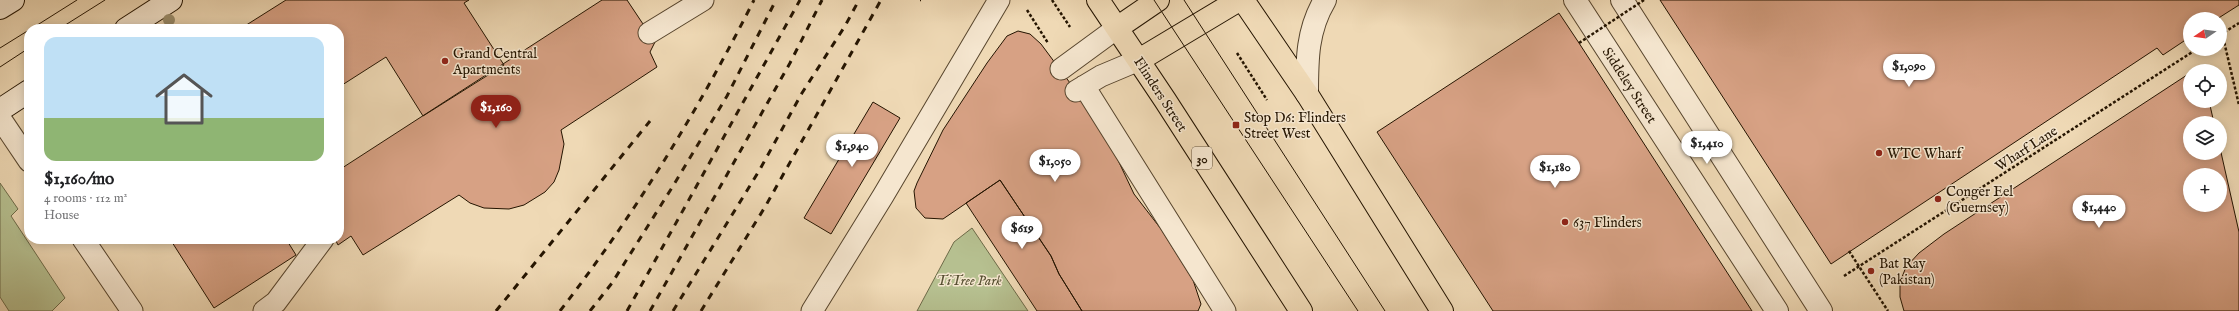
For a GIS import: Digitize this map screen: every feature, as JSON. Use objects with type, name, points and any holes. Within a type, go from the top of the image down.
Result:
[{"type":"main road","name":"Flinders Street","points":[[1098,0],[1139,60],[1301,311]]},
{"type":"main road","points":[[1117,28],[1158,0]]},
{"type":"main road","points":[[1139,60],[1239,0]]},
{"type":"main road","points":[[1243,0],[1307,94],[1442,311]]},
{"type":"street","points":[[0,8],[13,0]]},
{"type":"street","points":[[134,24],[171,0]]},
{"type":"street","points":[[1307,94],[1307,55],[1309,35],[1325,0]]},
{"type":"street","name":"Siddeley Street","points":[[1575,0],[1776,311]]},
{"type":"street","points":[[1622,0],[1821,311]]},
{"type":"street","points":[[0,110],[24,94]]},
{"type":"lane","points":[[649,33],[703,0]]},
{"type":"lane","points":[[812,311],[912,148],[999,0]]},
{"type":"lane","points":[[1061,69],[1117,28]]},
{"type":"lane","points":[[1139,60],[1101,76],[1080,88],[1225,311]]},
{"type":"lane","points":[[0,118],[24,154]]},
{"type":"lane","points":[[86,244],[132,311]]},
{"type":"lane","points":[[264,311],[276,302],[319,244]]},
{"type":"path","points":[[1579,43],[1644,0]]},
{"type":"path","points":[[2227,30],[2239,23]]},
{"type":"path","points":[[1237,53],[1267,100]]},
{"type":"path","name":"Wharf Lane","points":[[1844,276],[2187,56]]},
{"type":"path","points":[[2227,56],[2239,105]]},
{"type":"path","points":[[1849,252],[1888,311]]},
{"type":"green space","points":[[0,183],[18,209],[11,216],[24,236],[24,244],[29,244],[65,298],[52,311],[9,311],[0,297]]},
{"type":"green space","name":"TiTree Park","points":[[972,228],[1028,311],[917,311],[954,242]]},
{"type":"building","name":"Grand Central Apartments","points":[[286,0],[469,0],[464,3],[504,65],[423,116],[386,57],[344,84],[344,24],[248,24]]},
{"type":"building","points":[[602,0],[627,0],[655,42],[650,52],[657,67],[561,130],[564,144],[559,170],[554,182],[545,192],[524,205],[509,209],[484,208],[470,203],[459,195],[363,255],[351,236],[344,241],[344,167]]},
{"type":"building","name":"WTC Wharf","points":[[1660,0],[2239,0],[2239,5],[2227,13],[2183,12],[2183,42],[2163,55],[2157,48],[1831,264]]},
{"type":"building","name":"637 Flinders","points":[[1559,13],[1752,311],[1493,311],[1377,132]]},
{"type":"building","points":[[1018,31],[1030,34],[1041,44],[1076,91],[1116,156],[1134,194],[1161,229],[1193,280],[1201,304],[1198,311],[1082,311],[1059,274],[1051,256],[1000,180],[943,219],[925,218],[916,208],[914,191],[943,130],[987,63],[1007,36]]},
{"type":"building","points":[[2183,78],[2183,108],[2211,108],[2212,116],[2183,116],[2183,160],[2223,160],[2225,168],[2183,168],[2183,212],[2227,212],[2227,179],[2239,232],[2239,311],[1904,311],[1900,297],[1900,282],[1906,267],[1919,253],[1944,234]]},
{"type":"building","points":[[873,102],[900,118],[831,234],[804,218]]},
{"type":"building","points":[[1000,180],[1051,256],[1059,274],[1082,311],[1037,311],[966,203]]},
{"type":"building","points":[[173,244],[289,244],[296,255],[214,308]]},
{"type":"tram line","points":[[39,24],[77,0]]},
{"type":"tram line","points":[[67,24],[105,0]]},
{"type":"tram line","points":[[1154,0],[1358,311]]},
{"type":"tram line","points":[[1184,0],[1385,311]]},
{"type":"tram line","points":[[0,48],[24,33]]},
{"type":"tram line","points":[[0,67],[24,51]]},
{"type":"railway","points":[[560,311],[588,274],[640,199],[711,81],[754,0]]},
{"type":"railway","points":[[590,311],[612,283],[727,96],[776,0]]},
{"type":"railway","points":[[627,311],[800,0]]},
{"type":"railway","points":[[650,311],[790,63],[822,0]]},
{"type":"railway","points":[[673,311],[759,171],[802,93],[845,26],[859,0]]},
{"type":"railway","points":[[701,311],[765,207],[881,0]]},
{"type":"railway","points":[[496,311],[650,121]]},
{"type":"place","name":"Grand Central Apartments","points":[[445,61]]},
{"type":"place","name":"Stop D6: Flinders Street West","points":[[1236,125]]},
{"type":"place","name":"WTC Wharf","points":[[1879,153]]},
{"type":"place","name":"Conger Eel (Guernsey)","points":[[1938,199]]},
{"type":"place","name":"637 Flinders","points":[[1565,222]]},
{"type":"place","name":"Bat Ray (Pakistan)","points":[[1871,271]]}]
